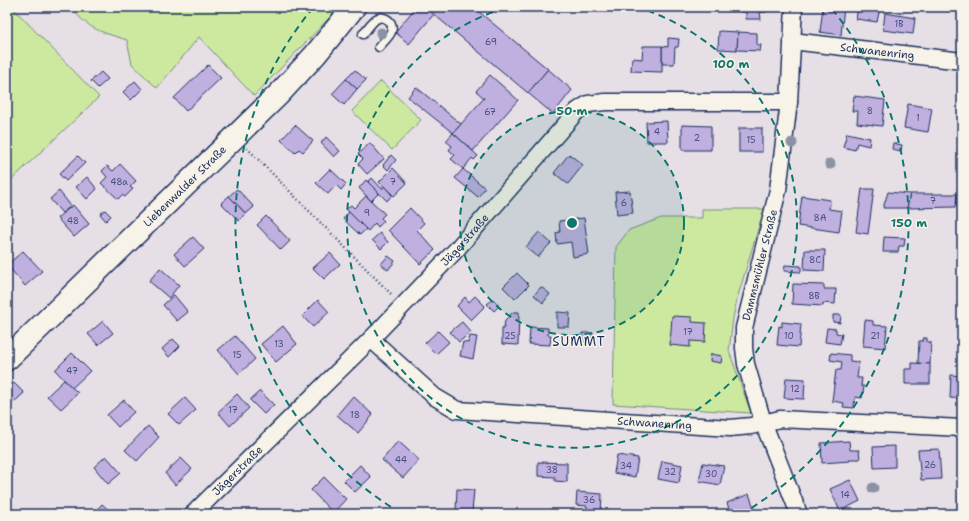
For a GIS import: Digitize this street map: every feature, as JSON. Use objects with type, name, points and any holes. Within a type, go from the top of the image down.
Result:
[{"type":"main road","name":"Liebenwalder Straße","points":[[7,359],[279,94],[315,55],[354,7]]},
{"type":"street","name":"Dammsmühler Straße","points":[[794,7],[789,102],[778,190],[744,328],[744,348],[746,364],[763,422],[799,514]]},
{"type":"street","name":"Schwanenring","points":[[792,42],[962,62]]},
{"type":"street","name":"Jägerstraße","points":[[192,514],[403,306],[456,250],[577,111],[588,104],[605,102],[789,102]]},
{"type":"street","name":"Schwanenring","points":[[371,339],[435,397],[457,410],[730,428],[751,426],[780,418],[962,428]]},
{"type":"lane","points":[[363,34],[376,20],[385,18],[390,22],[392,28],[391,34],[379,47]]},
{"type":"path","points":[[243,145],[403,306]]},
{"type":"green space","points":[[7,7],[12,7],[99,97],[7,184]]},
{"type":"green space","points":[[72,7],[338,7],[254,96],[199,37],[157,88],[132,64],[127,40],[103,32],[89,25]]},
{"type":"green space","points":[[381,81],[421,120],[392,150],[352,111]]},
{"type":"green space","points":[[702,209],[764,209],[737,299],[729,351],[751,413],[613,404],[616,247],[629,230],[661,218],[702,218]]},
{"type":"building","points":[[416,7],[425,7],[434,14],[409,44],[395,32]]},
{"type":"building","points":[[425,7],[473,7],[548,69],[528,93]]},
{"type":"building","points":[[741,7],[766,7],[766,12],[760,12],[761,19],[746,19],[746,12],[741,12]]},
{"type":"building","points":[[823,7],[844,7],[841,35],[820,32]]},
{"type":"building","points":[[858,7],[880,7],[877,22],[856,19]]},
{"type":"building","points":[[885,13],[915,18],[913,34],[883,30]]},
{"type":"building","points":[[719,31],[738,32],[737,50],[718,49]]},
{"type":"building","points":[[738,32],[757,33],[757,45],[761,45],[760,51],[737,50]]},
{"type":"building","points":[[668,38],[679,39],[678,47],[675,47],[674,64],[662,64],[662,46],[668,47]]},
{"type":"building","points":[[643,46],[662,46],[662,72],[631,71],[632,58],[642,59]]},
{"type":"building","points":[[208,65],[221,78],[186,111],[174,98]]},
{"type":"building","points":[[548,69],[572,90],[553,114],[528,93]]},
{"type":"building","points":[[355,70],[366,80],[357,89],[346,79]]},
{"type":"building","points":[[101,72],[108,79],[98,88],[91,81]]},
{"type":"building","points":[[490,75],[518,100],[473,151],[453,133],[484,98],[476,91]]},
{"type":"building","points":[[346,79],[357,89],[344,105],[332,94]]},
{"type":"building","points":[[135,81],[142,89],[131,100],[123,92]]},
{"type":"building","points":[[416,87],[461,124],[453,133],[408,97]]},
{"type":"building","points":[[854,96],[885,100],[882,126],[857,123],[858,111],[852,111]]},
{"type":"building","points":[[908,104],[932,108],[928,132],[904,128]]},
{"type":"building","points":[[667,121],[668,142],[647,142],[646,122]]},
{"type":"building","points":[[295,125],[313,141],[303,152],[299,149],[295,153],[281,140]]},
{"type":"building","points":[[682,125],[711,126],[711,150],[682,150]]},
{"type":"building","points":[[739,128],[762,128],[762,152],[739,152]]},
{"type":"building","points":[[453,133],[478,156],[474,160],[472,158],[463,169],[451,159],[455,155],[449,150],[452,146],[446,141]]},
{"type":"building","points":[[847,133],[870,138],[869,146],[857,143],[855,150],[843,147]]},
{"type":"building","points":[[326,137],[340,151],[334,157],[321,143]]},
{"type":"building","points":[[370,143],[384,159],[367,174],[358,164],[363,159],[358,154]]},
{"type":"building","points":[[893,143],[902,145],[901,151],[892,149]]},
{"type":"building","points":[[569,154],[583,165],[568,184],[554,173]]},
{"type":"building","points":[[391,155],[396,160],[388,170],[383,165]]},
{"type":"building","points":[[78,156],[85,163],[66,181],[59,174]]},
{"type":"building","points":[[120,164],[136,181],[130,187],[133,189],[125,197],[122,195],[118,199],[101,183],[107,177],[102,171],[107,166],[113,171]]},
{"type":"building","points":[[393,168],[407,183],[394,196],[379,182]]},
{"type":"building","points":[[330,169],[346,184],[341,190],[336,185],[328,194],[316,183]]},
{"type":"building","points":[[463,169],[485,188],[478,197],[455,178]]},
{"type":"building","points":[[87,177],[97,189],[87,199],[76,187]]},
{"type":"building","points":[[372,178],[382,189],[384,186],[392,195],[387,201],[368,182]]},
{"type":"building","points":[[366,180],[379,193],[371,201],[359,188]]},
{"type":"building","points":[[237,189],[254,207],[246,214],[229,196]]},
{"type":"building","points":[[862,189],[874,189],[868,234],[856,232]]},
{"type":"building","points":[[59,191],[71,206],[62,213],[50,199]]},
{"type":"building","points":[[630,191],[633,213],[617,215],[615,192]]},
{"type":"building","points":[[888,192],[910,194],[907,208],[883,208]]},
{"type":"building","points":[[910,194],[957,194],[956,207],[907,208]]},
{"type":"building","points":[[229,196],[246,214],[239,221],[221,203]]},
{"type":"building","points":[[366,196],[385,214],[381,218],[384,221],[378,227],[375,223],[368,231],[346,209],[351,205],[354,208]]},
{"type":"building","points":[[802,196],[830,200],[829,209],[842,211],[839,232],[798,226]]},
{"type":"building","points":[[73,205],[89,224],[74,237],[57,218]]},
{"type":"building","points":[[410,208],[424,223],[417,230],[435,250],[420,264],[388,230]]},
{"type":"building","points":[[105,210],[111,216],[106,221],[100,214]]},
{"type":"building","points":[[349,212],[366,229],[360,235],[343,219]]},
{"type":"building","points":[[266,216],[290,241],[281,250],[257,225]]},
{"type":"building","points":[[584,218],[589,254],[573,257],[571,242],[557,244],[556,233],[560,232],[559,221]]},
{"type":"building","points":[[539,232],[551,243],[538,257],[526,247]]},
{"type":"building","points":[[380,233],[388,242],[381,249],[372,240]]},
{"type":"building","points":[[193,237],[204,249],[185,266],[174,254]]},
{"type":"building","points":[[884,237],[905,238],[904,246],[899,246],[898,252],[883,252]]},
{"type":"building","points":[[805,250],[825,250],[824,271],[804,270]]},
{"type":"building","points":[[23,251],[42,271],[25,286],[7,265]]},
{"type":"building","points":[[330,253],[340,264],[324,279],[313,268]]},
{"type":"building","points":[[388,256],[395,261],[388,270],[381,264]]},
{"type":"building","points":[[785,265],[801,266],[801,272],[784,271]]},
{"type":"building","points":[[160,268],[179,285],[169,298],[149,281]]},
{"type":"building","points":[[517,273],[529,285],[515,299],[503,287]]},
{"type":"building","points":[[793,284],[824,285],[824,289],[836,289],[835,304],[823,303],[823,306],[792,304]]},
{"type":"building","points":[[541,287],[550,294],[543,303],[534,295]]},
{"type":"building","points":[[174,295],[188,312],[177,321],[163,305]]},
{"type":"building","points":[[475,296],[485,306],[471,320],[457,306],[465,297],[469,302]]},
{"type":"building","points":[[493,299],[499,306],[494,311],[487,304]]},
{"type":"building","points":[[318,300],[329,312],[313,327],[302,316]]},
{"type":"building","points":[[513,312],[519,312],[518,345],[502,344],[502,328],[504,328],[505,320]]},
{"type":"building","points":[[557,312],[570,313],[569,327],[557,327]]},
{"type":"building","points":[[833,315],[841,315],[840,323],[833,322]]},
{"type":"building","points":[[672,316],[692,317],[692,322],[706,323],[705,342],[690,341],[690,347],[670,345]]},
{"type":"building","points":[[865,320],[873,321],[873,325],[887,326],[885,348],[863,346]]},
{"type":"building","points":[[103,321],[113,333],[98,345],[88,334]]},
{"type":"building","points":[[462,322],[471,332],[459,342],[450,332]]},
{"type":"building","points":[[782,322],[801,324],[799,347],[777,345],[779,326],[782,327]]},
{"type":"building","points":[[283,326],[297,344],[276,362],[261,344]]},
{"type":"building","points":[[530,327],[548,328],[548,335],[551,335],[550,345],[529,344]]},
{"type":"building","points":[[827,328],[836,329],[836,333],[842,334],[840,344],[825,342]]},
{"type":"building","points":[[438,331],[449,342],[436,354],[425,343]]},
{"type":"building","points":[[582,333],[593,333],[593,341],[582,342]]},
{"type":"building","points":[[235,336],[255,359],[239,374],[218,350]]},
{"type":"building","points":[[470,336],[477,337],[473,359],[460,356],[463,342],[468,343]]},
{"type":"building","points":[[923,338],[927,338],[927,342],[931,342],[930,364],[918,363],[919,341],[923,341]]},
{"type":"building","points":[[173,339],[180,346],[169,357],[162,349]]},
{"type":"building","points":[[72,353],[90,371],[72,388],[55,370]]},
{"type":"building","points":[[831,353],[850,355],[850,361],[859,362],[857,378],[862,378],[861,386],[864,386],[862,398],[855,397],[854,408],[843,407],[844,403],[832,401],[836,370],[841,370],[842,362],[830,360]]},
{"type":"building","points":[[711,354],[722,356],[721,363],[710,361]]},
{"type":"building","points":[[912,363],[930,364],[930,384],[905,384],[905,369],[912,369]]},
{"type":"building","points":[[951,375],[962,376],[962,399],[950,398]]},
{"type":"building","points":[[786,378],[805,379],[804,399],[784,398]]},
{"type":"building","points":[[64,380],[78,393],[61,409],[47,396]]},
{"type":"building","points":[[14,383],[24,393],[13,403],[7,397],[7,390]]},
{"type":"building","points":[[260,391],[274,405],[264,414],[250,400]]},
{"type":"building","points":[[237,394],[249,408],[230,426],[218,412]]},
{"type":"building","points":[[353,396],[373,415],[358,433],[337,415]]},
{"type":"building","points":[[185,398],[196,410],[179,425],[168,414]]},
{"type":"building","points":[[124,400],[134,412],[118,427],[107,415]]},
{"type":"building","points":[[148,426],[159,437],[137,461],[125,450]]},
{"type":"building","points":[[398,441],[419,460],[403,478],[382,460]]},
{"type":"building","points":[[849,441],[850,450],[859,450],[860,459],[822,463],[821,443]]},
{"type":"building","points":[[895,446],[895,467],[874,468],[873,447]]},
{"type":"building","points":[[939,449],[941,479],[921,480],[918,450]]},
{"type":"building","points":[[617,455],[638,458],[635,477],[614,473]]},
{"type":"building","points":[[106,456],[121,473],[108,484],[94,467]]},
{"type":"building","points":[[181,458],[192,469],[175,485],[165,473]]},
{"type":"building","points":[[662,461],[682,465],[679,483],[658,479]]},
{"type":"building","points":[[538,462],[567,463],[567,482],[555,481],[555,477],[538,476]]},
{"type":"building","points":[[703,463],[724,466],[720,485],[699,481]]},
{"type":"building","points":[[360,465],[371,477],[355,492],[344,481]]},
{"type":"building","points":[[324,477],[346,499],[333,513],[311,490]]},
{"type":"building","points":[[850,480],[860,501],[840,511],[830,489]]},
{"type":"building","points":[[960,484],[962,484],[962,508],[958,508]]},
{"type":"building","points":[[457,489],[474,490],[472,512],[456,511]]},
{"type":"building","points":[[577,492],[602,494],[601,514],[587,514],[587,506],[576,505]]},
{"type":"building","points":[[749,494],[754,508],[738,514],[731,514],[727,503]]},
{"type":"building","points":[[102,504],[113,514],[93,514]]},
{"type":"building","points":[[513,512],[560,513],[560,514],[513,514]]},
{"type":"district","name":"SUMMT","points":[[579,341]]}]
